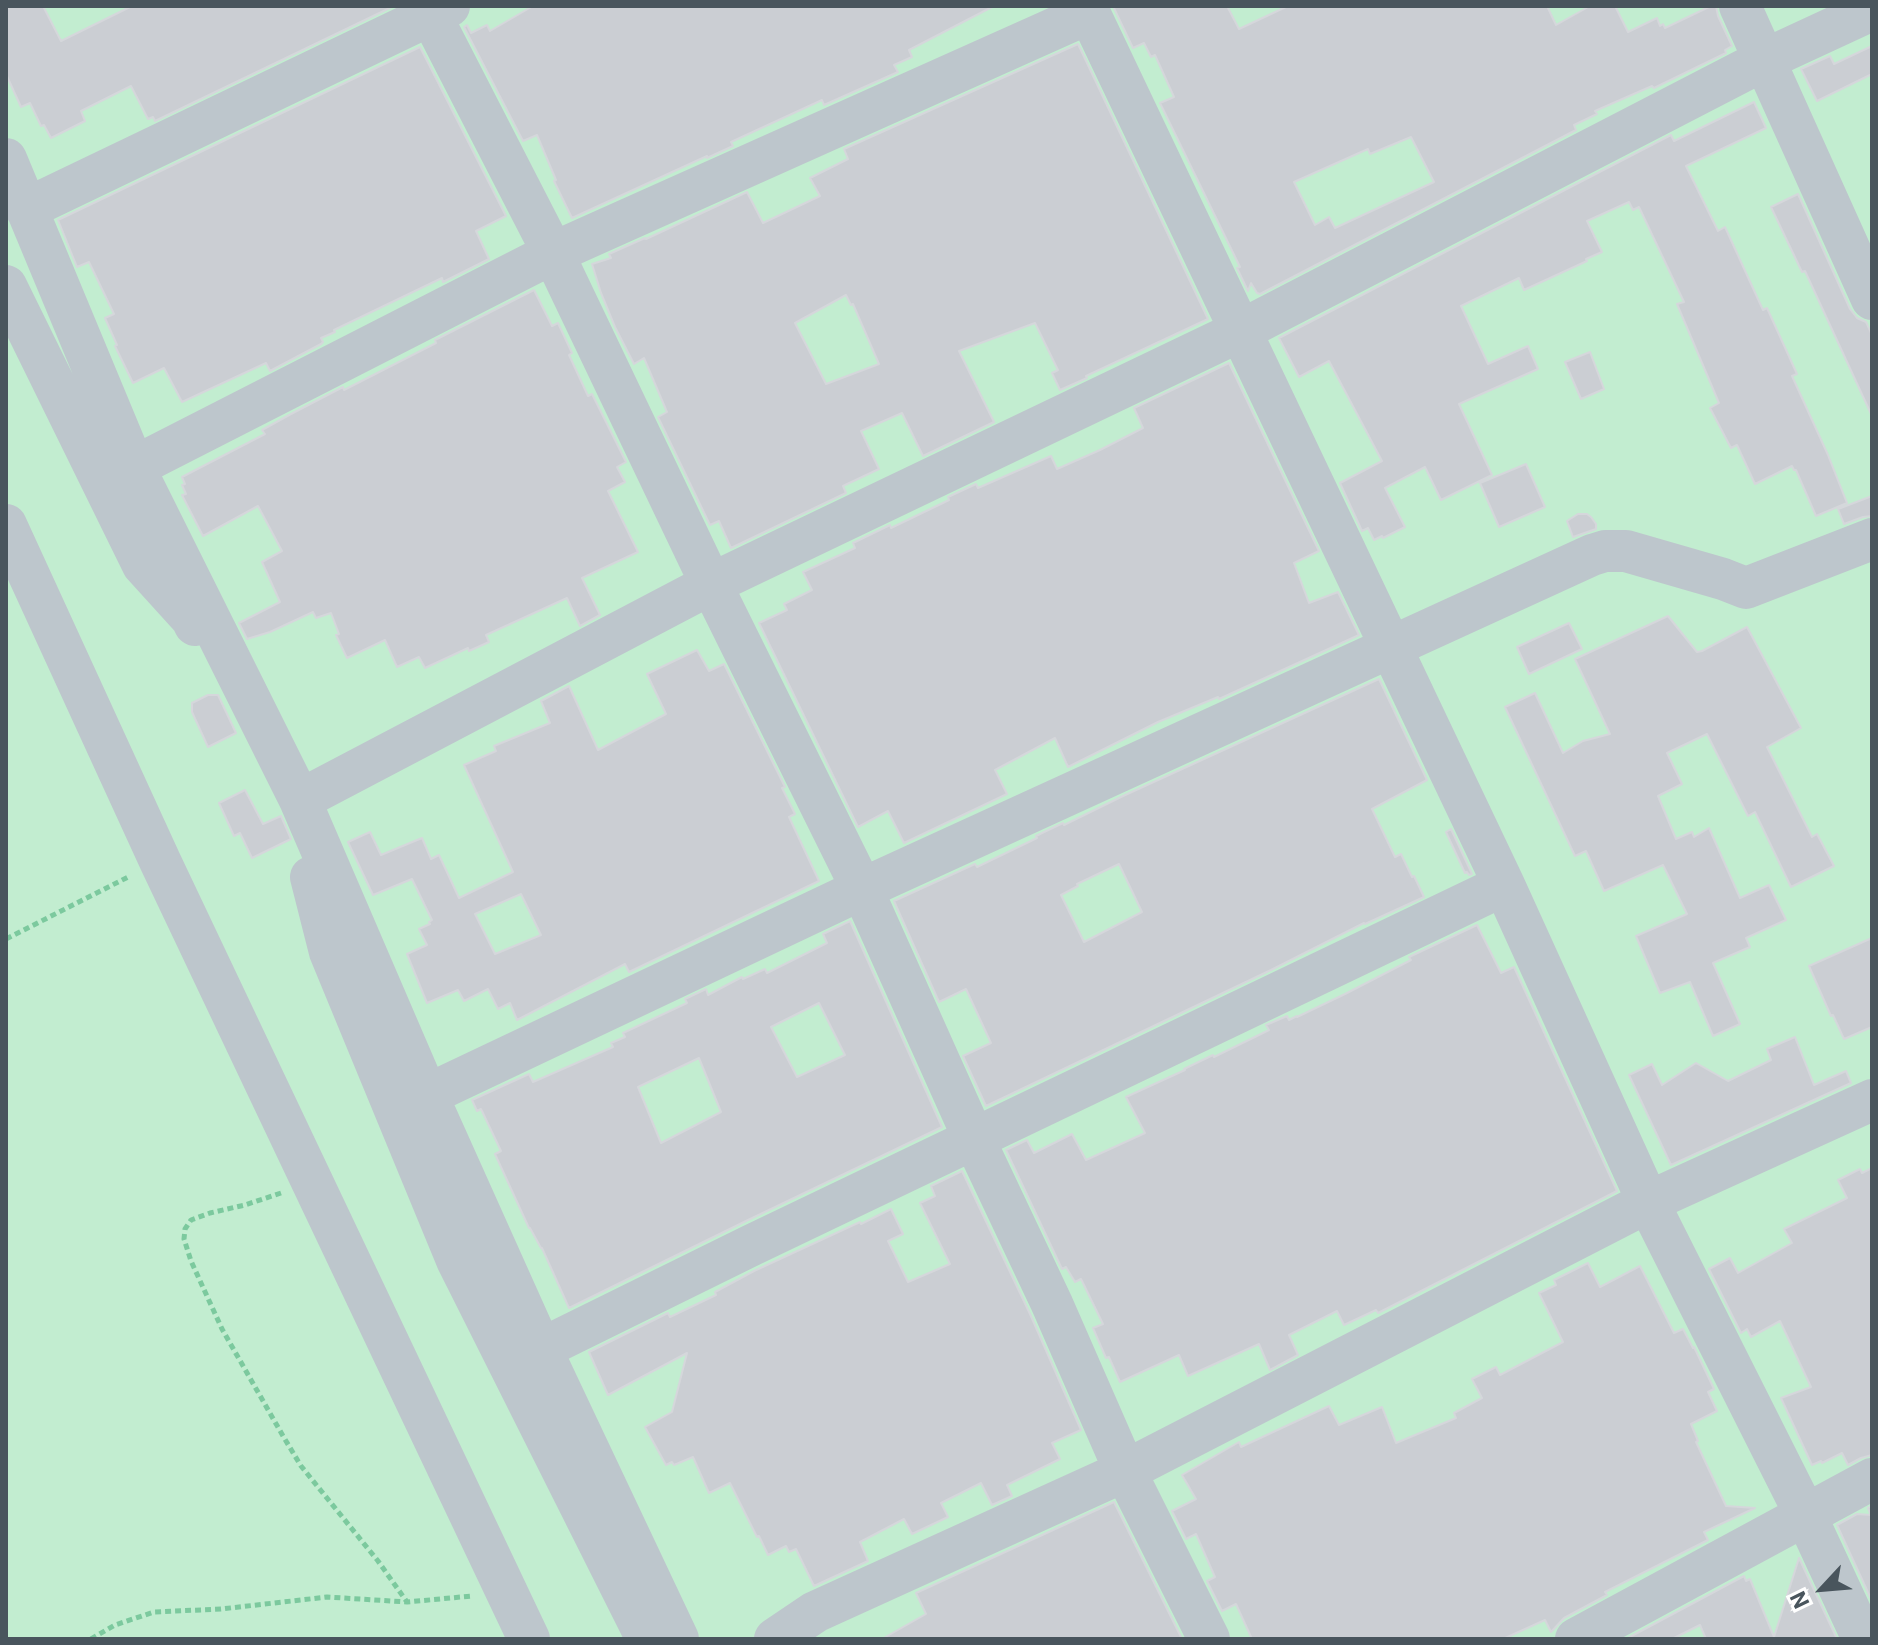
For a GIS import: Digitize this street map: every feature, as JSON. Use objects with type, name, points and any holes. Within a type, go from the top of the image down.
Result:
[{"type":"street","points":[[1740,6],[1872,299]]},
{"type":"street","points":[[26,209],[435,9],[711,584],[862,889],[1125,1471],[1209,1639]]},
{"type":"street","points":[[134,467],[553,253],[1088,9],[1504,885],[1648,1202],[1805,1514],[1863,1639]]},
{"type":"street","points":[[300,800],[711,584],[1240,331],[1764,60],[1872,10]]},
{"type":"street","points":[[6,159],[134,467],[300,800],[541,1349],[678,1639]]},
{"type":"street","points":[[6,286],[143,565],[192,619],[304,845],[330,952],[457,1260],[647,1639]]},
{"type":"street","points":[[6,525],[160,861],[529,1639]]},
{"type":"street","points":[[427,1095],[862,889],[1605,551],[1626,551],[1746,588],[1872,539]]},
{"type":"street","points":[[541,1349],[1504,885]]},
{"type":"street","points":[[775,1639],[815,1612],[1125,1471],[1648,1202],[1872,1100]]},
{"type":"street","points":[[1576,1639],[1872,1479]]},
{"type":"path","points":[[6,939],[160,861]]},
{"type":"path","points":[[309,1176],[294,1188],[275,1196],[191,1220],[185,1229],[184,1239],[222,1329],[301,1466],[407,1602]]},
{"type":"path","points":[[91,1639],[115,1625],[154,1612],[221,1609],[327,1597],[407,1602],[508,1593]]},
{"type":"green space","points":[[6,6],[1872,6],[1872,1639],[6,1639]]},
{"type":"building","points":[[6,6],[43,6],[61,41],[132,6],[394,6],[155,121],[153,117],[148,119],[131,86],[81,111],[85,121],[51,138],[44,125],[41,126],[30,103],[21,107],[6,74]]},
{"type":"building","points":[[533,6],[994,6],[909,50],[912,57],[894,65],[898,72],[824,105],[822,100],[731,142],[733,146],[572,218],[537,135],[523,141],[464,27],[467,25],[471,33],[487,25],[490,31]]},
{"type":"building","points":[[1113,6],[1227,6],[1239,29],[1288,6],[1547,6],[1556,25],[1590,6],[1615,6],[1628,32],[1657,18],[1660,26],[1663,24],[1665,28],[1716,6],[1732,46],[1725,50],[1726,53],[1654,88],[1652,86],[1595,111],[1597,114],[1574,125],[1576,130],[1260,294],[1251,283],[1248,291],[1237,268],[1240,267],[1160,103],[1174,97],[1155,55],[1151,57],[1144,43],[1133,48]],"holes":[[[1411,137],[1434,182],[1335,228],[1329,217],[1315,225],[1294,182],[1368,149],[1370,154]]]},
{"type":"building","points":[[1078,44],[1208,319],[1060,390],[1052,373],[1058,370],[1035,323],[959,351],[994,422],[923,456],[902,413],[861,431],[879,469],[843,486],[846,493],[731,548],[719,521],[710,525],[658,417],[667,412],[644,358],[634,364],[615,327],[592,264],[611,258],[609,254],[747,192],[763,223],[820,196],[810,178],[848,159],[844,149]],"holes":[[[846,295],[879,364],[826,384],[795,323]]]},
{"type":"building","points":[[1872,46],[1872,74],[1817,101],[1801,69],[1830,56],[1834,64]]},
{"type":"building","points":[[420,47],[506,216],[476,231],[489,259],[334,330],[321,338],[321,344],[270,371],[266,363],[182,402],[164,368],[133,383],[105,318],[114,314],[89,262],[77,267],[58,220]]},
{"type":"building","points":[[1754,102],[1766,128],[1686,166],[1718,231],[1725,227],[1763,310],[1767,308],[1797,374],[1792,376],[1847,503],[1816,516],[1792,466],[1755,484],[1737,445],[1731,448],[1710,408],[1719,403],[1677,304],[1684,302],[1639,207],[1633,210],[1629,202],[1587,221],[1602,252],[1524,290],[1519,278],[1461,306],[1488,364],[1528,346],[1538,369],[1459,404],[1492,475],[1441,500],[1425,467],[1385,488],[1405,527],[1374,540],[1368,528],[1362,531],[1340,483],[1382,461],[1329,361],[1299,377],[1279,338],[1671,135],[1674,141]]},
{"type":"building","points":[[1798,194],[1850,309],[1857,318],[1866,322],[1872,335],[1872,416],[1805,271],[1802,272],[1771,207]]},
{"type":"building","points":[[534,290],[552,326],[558,323],[588,396],[592,394],[626,462],[617,467],[625,482],[608,491],[638,552],[582,578],[600,615],[580,626],[567,598],[486,635],[489,642],[425,668],[419,657],[397,667],[385,640],[347,658],[336,635],[339,634],[331,613],[316,618],[313,612],[247,639],[239,623],[280,602],[262,562],[282,551],[258,506],[203,536],[182,495],[186,494],[182,477],[265,434],[262,430],[291,414],[343,387],[344,390]]},
{"type":"building","points":[[1590,352],[1604,389],[1581,399],[1565,362]]},
{"type":"building","points":[[1229,363],[1319,551],[1294,563],[1309,603],[1338,592],[1359,635],[1219,699],[1158,722],[1068,767],[1055,738],[995,770],[1007,794],[904,843],[888,811],[858,827],[759,623],[787,610],[784,604],[812,590],[803,572],[855,548],[853,543],[890,525],[891,528],[976,484],[978,488],[1051,456],[1057,469],[1100,450],[1143,428],[1134,408]]},
{"type":"building","points":[[1526,464],[1545,507],[1499,527],[1480,483]]},
{"type":"building","points":[[1872,496],[1872,516],[1844,524],[1838,509]]},
{"type":"building","points":[[1578,514],[1591,517],[1596,529],[1573,537],[1567,521]]},
{"type":"building","points":[[1668,616],[1697,652],[1747,627],[1801,728],[1767,747],[1812,837],[1817,834],[1834,866],[1791,887],[1755,812],[1748,816],[1707,734],[1667,753],[1682,784],[1658,796],[1676,839],[1692,832],[1694,837],[1709,828],[1740,898],[1769,885],[1786,920],[1746,938],[1750,947],[1713,963],[1740,1024],[1713,1036],[1690,982],[1660,993],[1636,936],[1687,914],[1663,865],[1604,891],[1586,851],[1575,856],[1505,707],[1535,693],[1563,753],[1583,741],[1610,734],[1575,659]]},
{"type":"building","points":[[1569,623],[1582,649],[1529,674],[1517,647]]},
{"type":"building","points":[[697,650],[709,671],[724,664],[785,787],[782,788],[795,814],[789,817],[819,881],[629,972],[625,964],[517,1020],[510,1003],[498,1009],[488,989],[464,1001],[458,990],[427,1003],[407,954],[427,945],[419,929],[432,920],[412,879],[373,895],[348,842],[370,832],[381,855],[422,838],[431,859],[439,855],[459,898],[513,872],[464,765],[496,751],[494,746],[550,723],[541,701],[569,686],[598,750],[666,714],[647,674]],"holes":[[[521,894],[541,935],[495,954],[475,914]]]},
{"type":"building","points":[[1379,679],[1427,780],[1372,809],[1395,857],[1401,854],[1424,897],[986,1106],[963,1056],[991,1043],[966,989],[939,1002],[894,901],[975,864],[977,867],[1123,796]],"holes":[[[1119,864],[1142,912],[1084,942],[1061,895]]]},
{"type":"building","points":[[208,695],[218,695],[236,733],[208,747],[192,712],[192,703]]},
{"type":"building","points":[[245,790],[263,824],[281,816],[291,839],[252,858],[240,833],[234,836],[219,803]]},
{"type":"building","points":[[1451,829],[1472,874],[1465,873],[1446,832]]},
{"type":"building","points":[[850,921],[942,1127],[569,1308],[495,1154],[501,1151],[481,1109],[477,1111],[472,1100],[529,1074],[533,1082],[613,1047],[611,1043],[625,1037],[623,1033],[687,1003],[685,999],[706,989],[708,995],[765,969],[767,973],[827,943],[823,934]],"holes":[[[819,1003],[845,1055],[797,1077],[771,1027]],[[699,1058],[721,1112],[661,1143],[638,1087]]]},
{"type":"building","points":[[1477,925],[1501,973],[1514,967],[1617,1191],[1378,1313],[1376,1310],[1344,1325],[1337,1311],[1289,1335],[1298,1355],[1270,1370],[1259,1344],[1188,1376],[1179,1355],[1120,1382],[1093,1328],[1103,1324],[1081,1279],[1075,1282],[1066,1267],[1062,1269],[1006,1150],[1027,1140],[1034,1153],[1072,1134],[1086,1160],[1145,1133],[1126,1097],[1269,1030],[1266,1025],[1287,1016],[1289,1020],[1297,1017],[1345,994],[1411,960],[1409,957]]},
{"type":"building","points":[[1872,938],[1872,1027],[1844,1039],[1809,966]]},
{"type":"building","points":[[1795,1037],[1814,1085],[1846,1071],[1851,1083],[1671,1165],[1629,1075],[1652,1064],[1662,1085],[1696,1063],[1728,1081],[1771,1060],[1767,1049]]},
{"type":"building","points":[[1872,1168],[1872,1455],[1848,1465],[1842,1453],[1812,1465],[1781,1398],[1811,1387],[1780,1321],[1751,1337],[1747,1329],[1741,1333],[1709,1269],[1730,1258],[1738,1273],[1792,1243],[1784,1229],[1847,1198],[1838,1180],[1860,1169],[1862,1173]]},
{"type":"building","points":[[962,1171],[1081,1430],[1052,1443],[1060,1459],[1007,1485],[1012,1496],[992,1505],[981,1483],[941,1503],[948,1517],[912,1534],[904,1519],[860,1542],[868,1561],[814,1586],[796,1549],[789,1552],[786,1546],[768,1555],[730,1483],[709,1493],[693,1457],[666,1465],[645,1427],[672,1412],[687,1353],[608,1395],[589,1352],[668,1313],[670,1317],[716,1295],[715,1292],[754,1271],[891,1209],[903,1234],[888,1241],[908,1282],[950,1264],[920,1203],[935,1196],[931,1186]]},
{"type":"building","points":[[1588,1263],[1600,1287],[1640,1266],[1674,1333],[1683,1329],[1714,1389],[1708,1392],[1717,1411],[1691,1424],[1696,1442],[1726,1506],[1755,1508],[1704,1532],[1708,1540],[1605,1592],[1607,1595],[1564,1618],[1551,1632],[1545,1620],[1503,1639],[1252,1639],[1236,1604],[1222,1611],[1207,1581],[1215,1577],[1196,1534],[1186,1539],[1172,1511],[1196,1499],[1182,1475],[1239,1442],[1241,1447],[1329,1406],[1339,1425],[1382,1407],[1396,1443],[1456,1418],[1454,1413],[1482,1398],[1472,1379],[1496,1367],[1500,1375],[1563,1342],[1539,1293],[1556,1285],[1554,1280]]},
{"type":"building","points":[[1114,1502],[1182,1639],[882,1639],[926,1614],[916,1593]]},
{"type":"building","points":[[1872,1506],[1872,1601],[1837,1525],[1857,1514],[1871,1515],[1868,1508]]},
{"type":"building","points":[[1799,1558],[1837,1639],[1706,1639],[1700,1625],[1672,1639],[1626,1639],[1744,1576],[1746,1581],[1750,1579],[1774,1637]]}]
